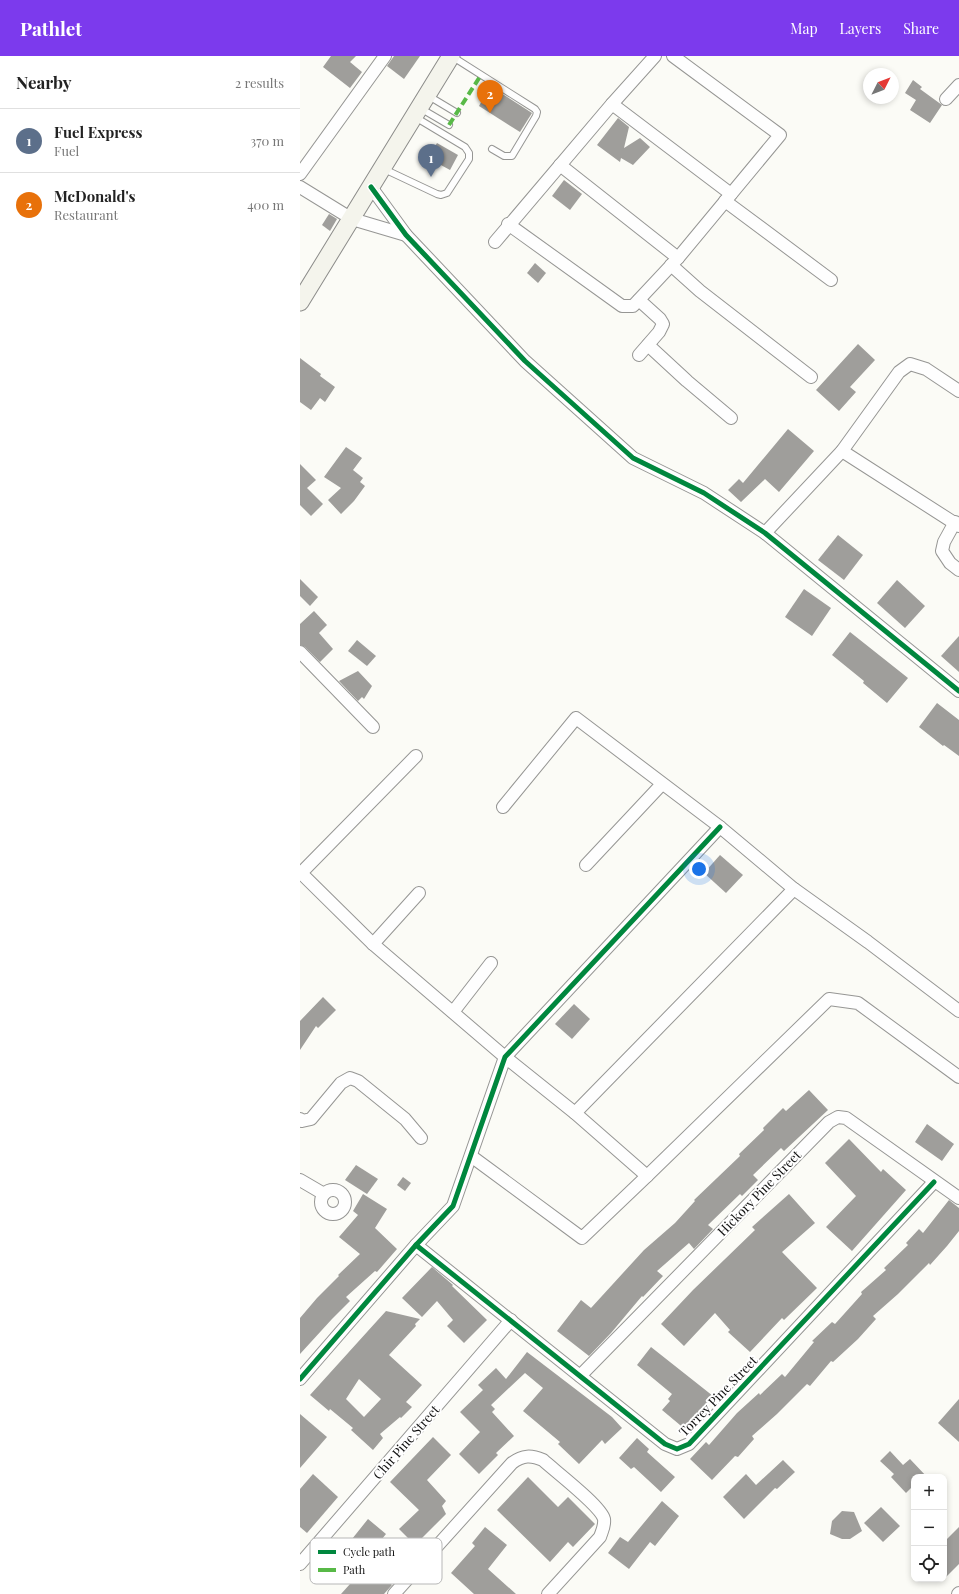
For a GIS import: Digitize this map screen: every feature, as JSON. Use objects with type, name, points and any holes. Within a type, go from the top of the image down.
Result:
[{"type":"main road","points":[[300,302],[451,56]]},
{"type":"street","points":[[300,174],[385,56]]},
{"type":"street","points":[[495,242],[508,224],[655,56]]},
{"type":"street","points":[[508,224],[622,306],[633,306],[639,300],[728,198],[780,135],[673,56]]},
{"type":"street","points":[[946,99],[959,85]]},
{"type":"street","points":[[612,104],[830,280]]},
{"type":"street","points":[[560,165],[674,261],[700,291],[811,377]]},
{"type":"street","points":[[300,187],[352,219],[406,235]]},
{"type":"street","points":[[371,187],[406,235],[525,361],[633,458],[704,493],[765,533],[959,691]]},
{"type":"street","points":[[639,300],[660,319],[663,324],[659,332],[639,355]]},
{"type":"street","points":[[648,345],[687,381],[731,418]]},
{"type":"street","points":[[765,533],[842,451],[899,372],[910,364],[926,369],[959,391]]},
{"type":"street","points":[[842,451],[957,524],[944,542],[942,551],[950,564],[959,570]]},
{"type":"street","points":[[300,652],[373,727]]},
{"type":"street","points":[[503,807],[576,718],[720,828],[794,889],[868,942],[959,1011]]},
{"type":"street","points":[[416,756],[301,873],[373,944],[505,1057],[575,1113],[647,1176]]},
{"type":"street","points":[[586,865],[662,784]]},
{"type":"street","points":[[300,1378],[416,1245],[453,1206],[505,1057],[720,828]]},
{"type":"street","points":[[575,1113],[794,889]]},
{"type":"street","points":[[373,944],[419,893]]},
{"type":"street","points":[[453,1012],[491,963]]},
{"type":"street","points":[[471,1156],[582,1238],[829,999],[858,1003],[959,1077]]},
{"type":"street","points":[[300,1119],[302,1121],[311,1119],[341,1083],[350,1078],[358,1081],[405,1119],[421,1138]]},
{"type":"street","name":"Hickory Pine Street","points":[[580,1376],[829,1122],[838,1117],[846,1118],[934,1182],[959,1198]]},
{"type":"street","points":[[300,1180],[324,1194]]},
{"type":"street","name":"Torrey Pine Street","points":[[416,1245],[665,1444],[671,1448],[678,1449],[689,1444],[934,1182]]},
{"type":"street","name":"Chir Pine Street","points":[[322,1538],[511,1320]]},
{"type":"street","points":[[442,1541],[512,1463],[527,1456],[534,1456],[543,1460],[593,1504],[604,1518],[604,1528],[600,1537],[548,1594]]},
{"type":"street","name":"Chir Pine Street","points":[[300,1564],[310,1552]]},
{"type":"street","points":[[394,1594],[403,1584]]},
{"type":"lane","points":[[451,56],[535,109],[537,112],[512,156],[504,156],[492,149]]},
{"type":"lane","points":[[420,107],[457,113]]},
{"type":"lane","points":[[420,107],[449,125]]},
{"type":"lane","points":[[383,168],[441,195],[447,193],[469,159],[469,153],[465,147],[420,107]]},
{"type":"building","points":[[331,56],[356,56],[350,62],[362,72],[350,88],[323,67]]},
{"type":"building","points":[[394,56],[420,56],[404,79],[387,66]]},
{"type":"building","points":[[913,80],[922,87],[920,89],[942,105],[930,123],[910,110],[916,100],[905,93]]},
{"type":"building","points":[[490,86],[532,113],[520,132],[479,106]]},
{"type":"building","points":[[618,118],[629,127],[624,148],[640,138],[650,147],[633,165],[621,158],[620,162],[597,145]]},
{"type":"building","points":[[437,143],[458,155],[450,170],[428,158]]},
{"type":"building","points":[[564,180],[582,194],[570,210],[552,196]]},
{"type":"building","points":[[329,214],[337,219],[330,231],[322,225]]},
{"type":"building","points":[[535,263],[546,273],[538,283],[527,273]]},
{"type":"building","points":[[858,344],[875,360],[850,387],[856,392],[839,411],[816,390]]},
{"type":"building","points":[[300,358],[335,387],[325,402],[320,398],[311,410],[300,402]]},
{"type":"building","points":[[788,429],[814,451],[779,492],[765,479],[741,502],[728,490],[739,479],[743,483]]},
{"type":"building","points":[[346,447],[362,458],[353,470],[363,478],[360,482],[365,486],[354,501],[341,514],[328,500],[341,488],[324,477]]},
{"type":"building","points":[[300,464],[316,480],[307,488],[323,504],[311,516],[300,505]]},
{"type":"building","points":[[838,535],[863,555],[844,580],[818,560]]},
{"type":"building","points":[[300,579],[318,597],[310,606],[300,596]]},
{"type":"building","points":[[897,580],[925,606],[905,628],[877,603]]},
{"type":"building","points":[[804,589],[831,608],[812,636],[785,617]]},
{"type":"building","points":[[314,611],[327,625],[319,633],[333,649],[320,662],[305,647],[300,645],[300,624]]},
{"type":"building","points":[[850,632],[908,678],[887,703],[863,683],[864,681],[832,655]]},
{"type":"building","points":[[959,636],[959,672],[941,656]]},
{"type":"building","points":[[357,640],[376,656],[367,666],[348,651]]},
{"type":"building","points":[[358,671],[372,686],[364,699],[362,697],[358,701],[339,681]]},
{"type":"building","points":[[937,703],[959,720],[959,756],[944,745],[943,746],[919,727]]},
{"type":"building","points":[[720,855],[743,875],[726,893],[704,873]]},
{"type":"building","points":[[323,997],[336,1010],[318,1028],[316,1026],[300,1050],[300,1021]]},
{"type":"building","points":[[574,1004],[590,1019],[572,1039],[555,1024]]},
{"type":"building","points":[[809,1090],[828,1110],[784,1151],[781,1148],[753,1175],[758,1180],[742,1196],[740,1194],[708,1225],[713,1229],[694,1249],[689,1243],[657,1271],[663,1276],[643,1297],[642,1296],[611,1333],[589,1356],[557,1331],[581,1300],[591,1308],[644,1250],[675,1223],[695,1201],[694,1200],[740,1156],[739,1154],[764,1130],[763,1128],[783,1108],[786,1111]]},
{"type":"building","points":[[927,1124],[954,1144],[942,1161],[915,1142]]},
{"type":"building","points":[[849,1139],[881,1172],[883,1169],[906,1190],[852,1251],[826,1227],[856,1196],[825,1163]]},
{"type":"building","points":[[356,1165],[378,1179],[367,1194],[345,1180]]},
{"type":"building","points":[[403,1177],[411,1183],[405,1191],[397,1185]]},
{"type":"building","points":[[363,1194],[387,1209],[375,1228],[397,1249],[377,1272],[375,1271],[346,1297],[350,1301],[300,1354],[300,1318],[339,1276],[338,1275],[360,1254],[339,1237],[358,1215],[353,1211]]},
{"type":"building","points":[[789,1194],[815,1223],[782,1252],[817,1288],[784,1320],[782,1318],[750,1352],[728,1332],[730,1330],[715,1313],[684,1346],[661,1324],[693,1290],[755,1230],[752,1227]]},
{"type":"building","points":[[949,1200],[959,1208],[959,1231],[947,1246],[930,1265],[929,1263],[898,1294],[873,1316],[876,1319],[858,1339],[833,1362],[831,1361],[810,1386],[807,1384],[752,1436],[754,1439],[738,1457],[735,1456],[712,1480],[690,1459],[706,1442],[709,1445],[737,1413],[759,1393],[760,1395],[782,1374],[785,1377],[814,1342],[812,1341],[832,1322],[835,1324],[862,1294],[861,1292],[886,1270],[884,1268],[908,1245],[906,1243],[919,1229],[923,1233]]},
{"type":"building","points":[[432,1267],[453,1285],[452,1286],[487,1320],[464,1343],[447,1326],[453,1320],[437,1301],[422,1317],[402,1298]]},
{"type":"building","points":[[386,1311],[420,1319],[415,1324],[416,1326],[389,1355],[422,1385],[406,1402],[412,1407],[401,1418],[400,1417],[380,1434],[383,1438],[373,1450],[351,1430],[353,1428],[310,1395]],"holes":[[[359,1379],[381,1399],[364,1417],[346,1399]]]},
{"type":"building","points":[[651,1347],[713,1396],[686,1430],[662,1410],[670,1401],[668,1399],[672,1394],[637,1365]]},
{"type":"building","points":[[527,1352],[612,1417],[622,1428],[605,1444],[602,1440],[579,1464],[558,1444],[560,1442],[523,1411],[543,1388],[525,1373],[491,1405],[495,1409],[492,1412],[514,1436],[496,1453],[498,1455],[479,1474],[459,1454],[480,1432],[460,1412],[483,1390],[478,1385],[496,1368],[506,1379]]},
{"type":"building","points":[[959,1399],[959,1442],[938,1423]]},
{"type":"building","points":[[300,1414],[327,1437],[300,1468]]},
{"type":"building","points":[[433,1437],[451,1455],[427,1480],[446,1501],[442,1506],[446,1514],[422,1538],[408,1538],[399,1529],[419,1510],[390,1482]]},
{"type":"building","points":[[637,1438],[649,1449],[647,1452],[675,1477],[661,1492],[634,1467],[631,1469],[619,1458]]},
{"type":"building","points":[[890,1451],[903,1465],[910,1459],[924,1474],[911,1474],[911,1488],[906,1493],[891,1477],[894,1474],[880,1461]]},
{"type":"building","points":[[783,1460],[795,1472],[777,1489],[775,1488],[744,1519],[723,1497],[746,1474],[756,1485]]},
{"type":"building","points":[[313,1474],[338,1497],[307,1533],[300,1527],[300,1489]]},
{"type":"building","points":[[528,1477],[558,1507],[568,1497],[595,1524],[573,1547],[568,1542],[550,1562],[497,1510]]},
{"type":"building","points":[[662,1501],[679,1516],[655,1546],[650,1542],[629,1569],[608,1553],[620,1537],[628,1542]]},
{"type":"building","points":[[881,1507],[900,1526],[883,1542],[864,1523]]},
{"type":"building","points":[[842,1511],[854,1512],[862,1531],[850,1539],[842,1539],[830,1534],[832,1521]]},
{"type":"building","points":[[368,1519],[386,1534],[383,1538],[353,1538]]},
{"type":"building","points":[[485,1527],[507,1545],[488,1569],[516,1594],[474,1594],[451,1573],[475,1546],[472,1543]]},
{"type":"building","points":[[959,1527],[959,1564],[947,1576],[947,1546],[947,1539]]},
{"type":"building","points":[[350,1584],[392,1585],[384,1594],[341,1594]]},
{"type":"marked path","points":[[449,125],[481,75]]},
{"type":"cycle path","points":[[371,187],[406,235],[525,361],[633,458],[704,493],[765,533],[959,691]]},
{"type":"cycle path","points":[[300,1379],[416,1245],[453,1206],[505,1057],[720,827]]},
{"type":"cycle path","points":[[416,1245],[665,1444],[677,1449],[689,1444],[934,1182]]},
{"type":"place","name":"McDonald's","points":[[490,113]]},
{"type":"place","name":"Fuel Express","points":[[431,177]]}]
